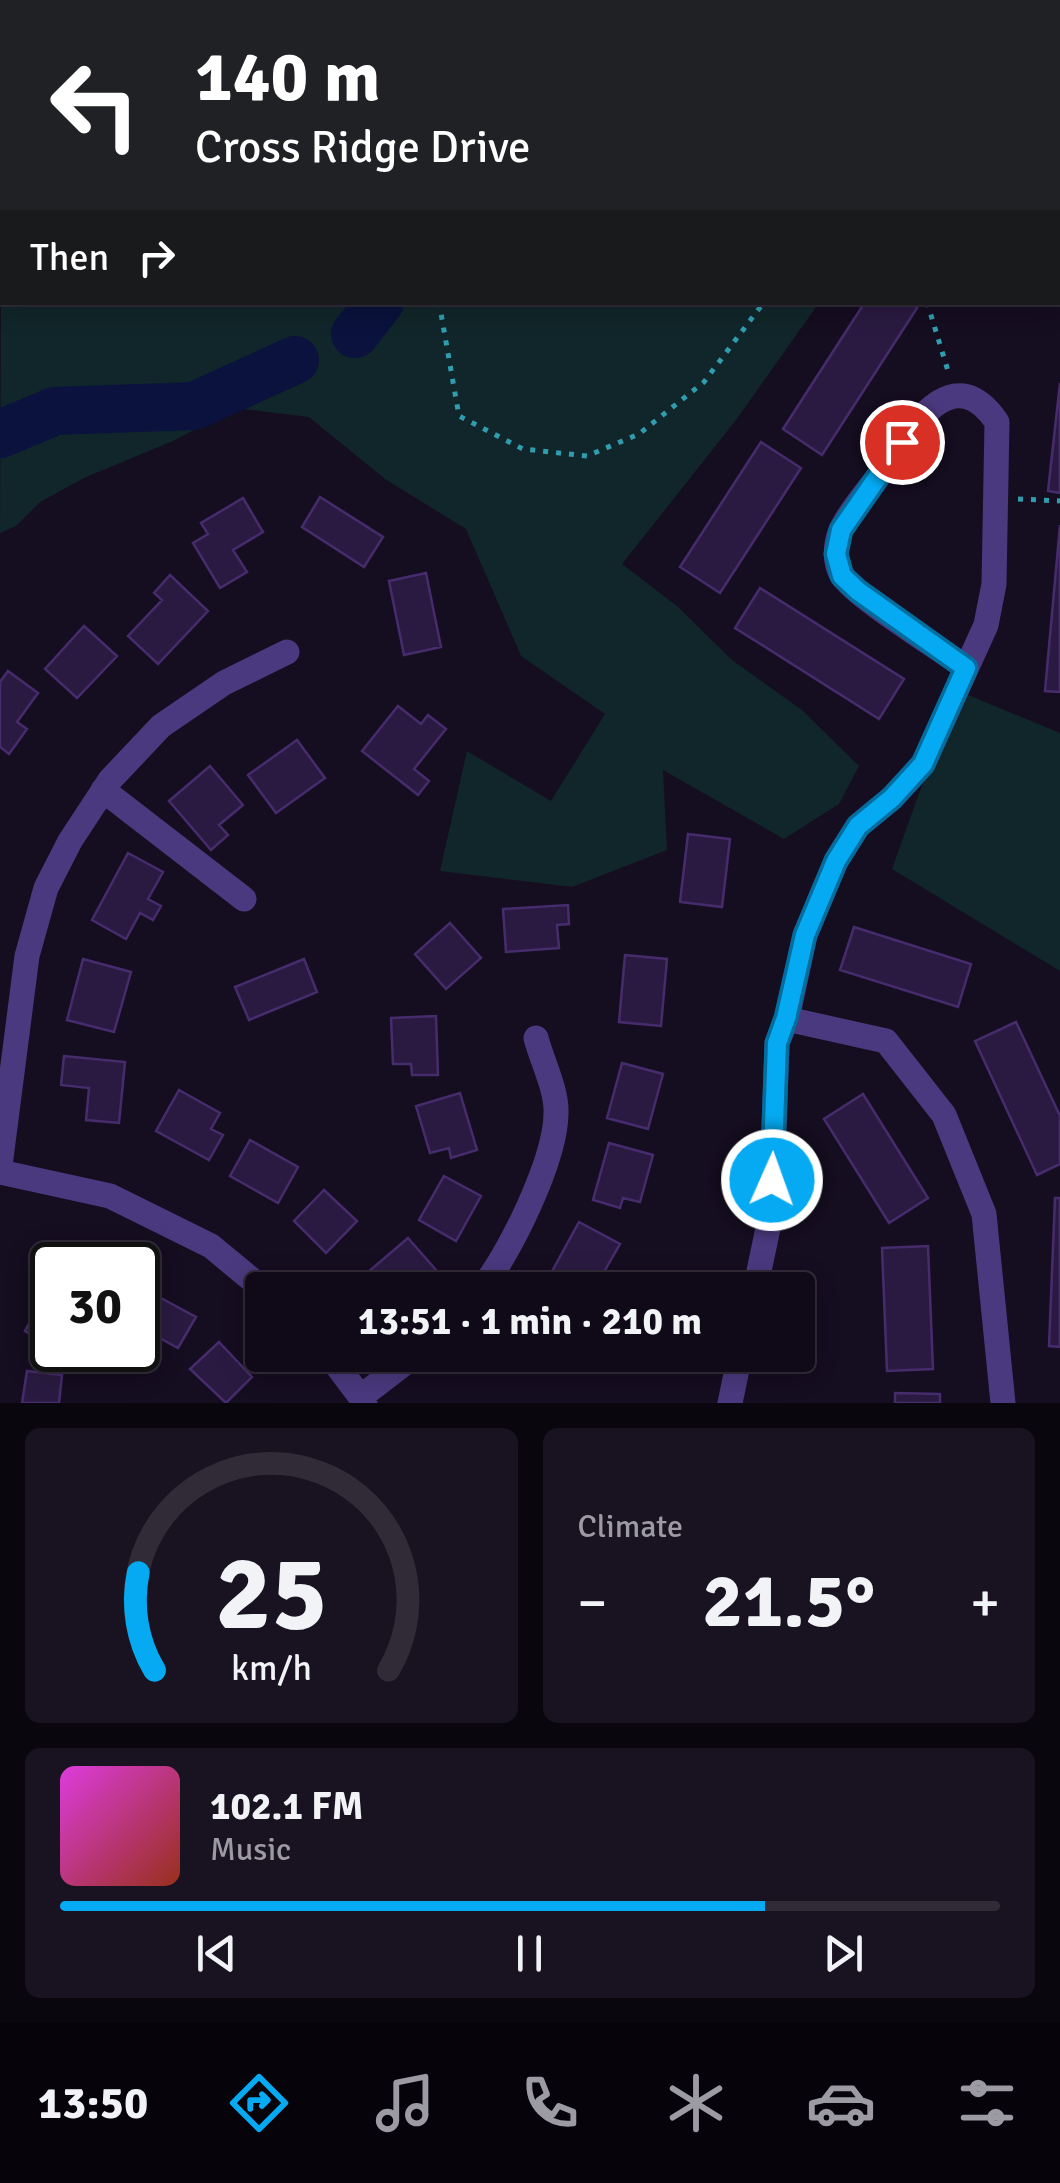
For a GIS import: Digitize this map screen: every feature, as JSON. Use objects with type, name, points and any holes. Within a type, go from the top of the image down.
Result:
[{"type":"street","points":[[758,1272],[771,1214],[777,1043],[805,935],[836,861],[858,826],[892,798],[923,764],[986,625],[994,584],[997,422],[986,406],[971,398],[944,398],[923,413],[841,530],[836,554],[842,576],[858,591],[966,668]]},
{"type":"street","points":[[245,1274],[211,1246],[110,1196],[0,1169],[27,956],[46,888],[70,841],[103,790],[160,726],[224,683],[288,652]]},
{"type":"street","points":[[103,790],[165,842],[244,899]]},
{"type":"street","points":[[786,1018],[886,1041],[944,1114],[984,1214],[1003,1403]]},
{"type":"street","points":[[495,1272],[520,1227],[551,1143],[557,1111],[536,1038]]},
{"type":"street","points":[[342,1372],[364,1400],[396,1372]]},
{"type":"street","points":[[730,1403],[736,1372]]},
{"type":"path","points":[[440,305],[459,416],[523,449],[588,456],[639,434],[704,382],[762,305]]},
{"type":"path","points":[[928,305],[956,398]]},
{"type":"path","points":[[996,498],[1060,500]]},
{"type":"green space","points":[[1,305],[818,305],[736,420],[622,564],[677,606],[732,660],[802,710],[859,766],[839,804],[784,839],[663,770],[667,850],[572,887],[440,871],[467,751],[551,801],[605,714],[521,656],[466,529],[385,479],[309,417],[236,408],[173,441],[86,477],[40,502],[16,526],[0,533]]},
{"type":"green space","points":[[956,690],[1060,733],[1060,971],[892,869]]},
{"type":"building","points":[[863,305],[917,308],[822,455],[783,429]]},
{"type":"building","points":[[1060,383],[1060,493],[1048,491]]},
{"type":"building","points":[[761,442],[801,468],[720,593],[680,567]]},
{"type":"building","points":[[320,497],[383,537],[364,567],[302,527]]},
{"type":"building","points":[[243,498],[263,532],[233,550],[247,572],[220,588],[193,543],[208,534],[201,523]]},
{"type":"building","points":[[1060,525],[1060,692],[1045,691]]},
{"type":"building","points":[[426,573],[441,647],[404,655],[389,581]]},
{"type":"building","points":[[170,575],[208,611],[158,664],[128,636],[162,600],[154,593]]},
{"type":"building","points":[[760,588],[904,679],[879,719],[735,628]]},
{"type":"building","points":[[84,626],[117,656],[77,698],[45,669]]},
{"type":"building","points":[[8,671],[38,693],[17,722],[27,729],[9,754],[0,747],[0,682]]},
{"type":"building","points":[[398,706],[421,724],[428,715],[446,729],[414,769],[429,781],[418,795],[362,751]]},
{"type":"building","points":[[297,740],[325,778],[276,813],[248,775]]},
{"type":"building","points":[[210,766],[243,805],[219,825],[228,835],[211,850],[169,801]]},
{"type":"building","points":[[688,834],[730,839],[722,907],[680,902]]},
{"type":"building","points":[[128,853],[163,872],[148,899],[161,906],[153,920],[140,913],[126,939],[92,920]]},
{"type":"building","points":[[568,905],[569,924],[557,925],[559,948],[506,952],[503,909]]},
{"type":"building","points":[[450,923],[481,958],[446,989],[415,954]]},
{"type":"building","points":[[854,927],[971,964],[958,1007],[840,970]]},
{"type":"building","points":[[625,955],[667,959],[661,1026],[619,1022]]},
{"type":"building","points":[[83,959],[131,972],[114,1032],[67,1020]]},
{"type":"building","points":[[304,959],[317,992],[249,1020],[235,987]]},
{"type":"building","points":[[436,1016],[438,1075],[412,1075],[411,1064],[393,1064],[391,1018]]},
{"type":"building","points":[[1016,1022],[1060,1116],[1060,1164],[1037,1175],[975,1041]]},
{"type":"building","points":[[64,1056],[125,1062],[119,1123],[86,1120],[89,1088],[61,1085]]},
{"type":"building","points":[[622,1063],[663,1074],[648,1129],[607,1118]]},
{"type":"building","points":[[179,1090],[220,1113],[211,1129],[223,1135],[209,1160],[156,1131]]},
{"type":"building","points":[[460,1093],[477,1150],[451,1158],[449,1148],[430,1153],[416,1106]]},
{"type":"building","points":[[863,1094],[928,1198],[889,1223],[824,1119]]},
{"type":"building","points":[[250,1140],[298,1167],[278,1203],[230,1176]]},
{"type":"building","points":[[609,1143],[653,1155],[640,1202],[623,1198],[620,1208],[593,1200]]},
{"type":"building","points":[[444,1176],[481,1196],[456,1241],[419,1220]]},
{"type":"building","points":[[324,1190],[357,1221],[326,1253],[294,1221]]},
{"type":"building","points":[[1055,1198],[1060,1198],[1060,1347],[1049,1346]]},
{"type":"building","points":[[579,1222],[620,1244],[604,1272],[552,1272]]},
{"type":"building","points":[[408,1238],[437,1271],[436,1272],[368,1272]]},
{"type":"building","points":[[928,1246],[933,1369],[887,1371],[882,1248]]},
{"type":"building","points":[[160,1298],[196,1317],[178,1348],[160,1338]]},
{"type":"building","points":[[219,1342],[252,1377],[226,1403],[190,1369]]},
{"type":"building","points":[[27,1371],[62,1375],[59,1403],[22,1403]]},
{"type":"building","points":[[895,1393],[940,1394],[940,1403],[895,1403]]},
{"type":"waterway","points":[[355,334],[378,305]]},
{"type":"waterway","points":[[0,434],[55,411],[194,406],[295,360]]},
{"type":"route","points":[[772,1180],[777,1043],[805,935],[836,861],[858,826],[892,798],[923,764],[966,668],[842,576],[836,554],[841,530],[902,442]]}]
